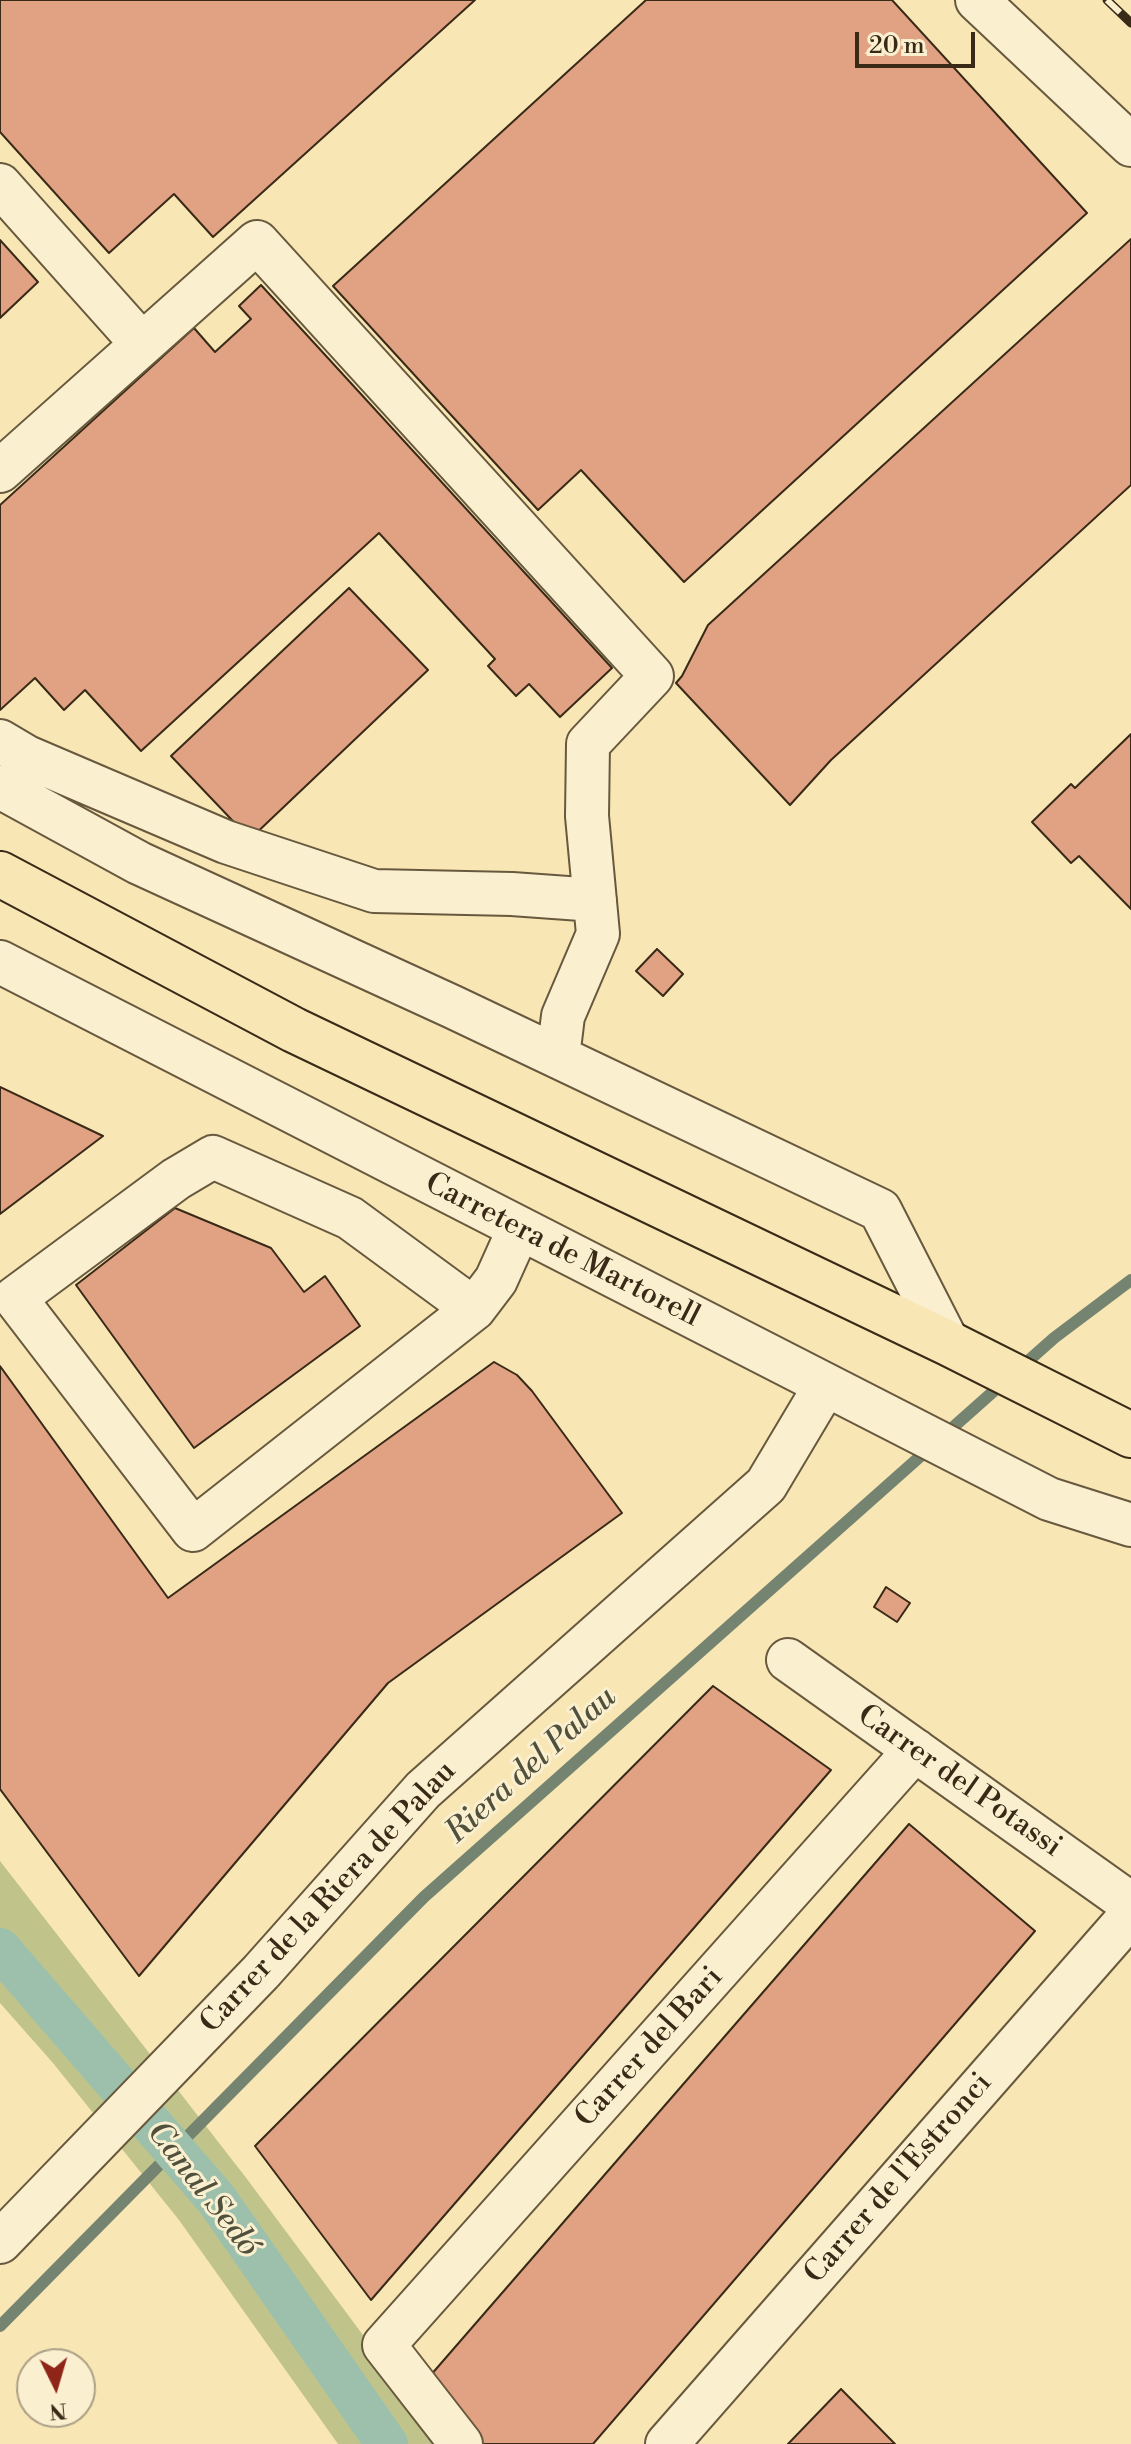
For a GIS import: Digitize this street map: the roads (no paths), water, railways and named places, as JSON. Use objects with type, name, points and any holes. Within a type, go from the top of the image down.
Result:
[{"type":"main road","points":[[0,874],[294,1030],[948,1343],[1131,1435]]},
{"type":"street","points":[[977,0],[1131,145]]},
{"type":"street","points":[[0,185],[142,344]]},
{"type":"street","points":[[0,471],[257,242],[652,676],[588,744],[587,816],[598,934],[563,1016],[558,1057]]},
{"type":"street","points":[[0,741],[27,757],[226,842],[374,891],[512,894],[595,900]]},
{"type":"street","points":[[0,787],[139,863],[880,1210],[948,1343]]},
{"type":"street","name":"Carretera de Martorell","points":[[0,962],[1049,1499],[1131,1525]]},
{"type":"street","points":[[474,1309],[350,1218],[213,1157],[176,1179],[15,1298],[193,1530],[474,1309],[496,1280],[519,1229]]},
{"type":"street","name":"Carrer de la Riera de Palau","points":[[0,2242],[261,1972],[423,1790],[766,1485],[825,1386]]},
{"type":"street","name":"Carrer del Potassi","points":[[788,1660],[1131,1904]]},
{"type":"street","name":"Carrer del Bari","points":[[461,2444],[384,2345],[915,1750]]},
{"type":"street","name":"Carrer de l'Estronci","points":[[667,2444],[1131,1915]]},
{"type":"waterway","name":"Riera del Palau","points":[[1018,1370],[1054,1338],[1131,1280]]},
{"type":"waterway","name":"Riera del Palau","points":[[0,2326],[424,1897],[1004,1382]]},
{"type":"waterway","name":"Canal Sedó","points":[[0,1949],[217,2200],[387,2444]]},
{"type":"railway","points":[[1107,0],[1131,23]]}]
